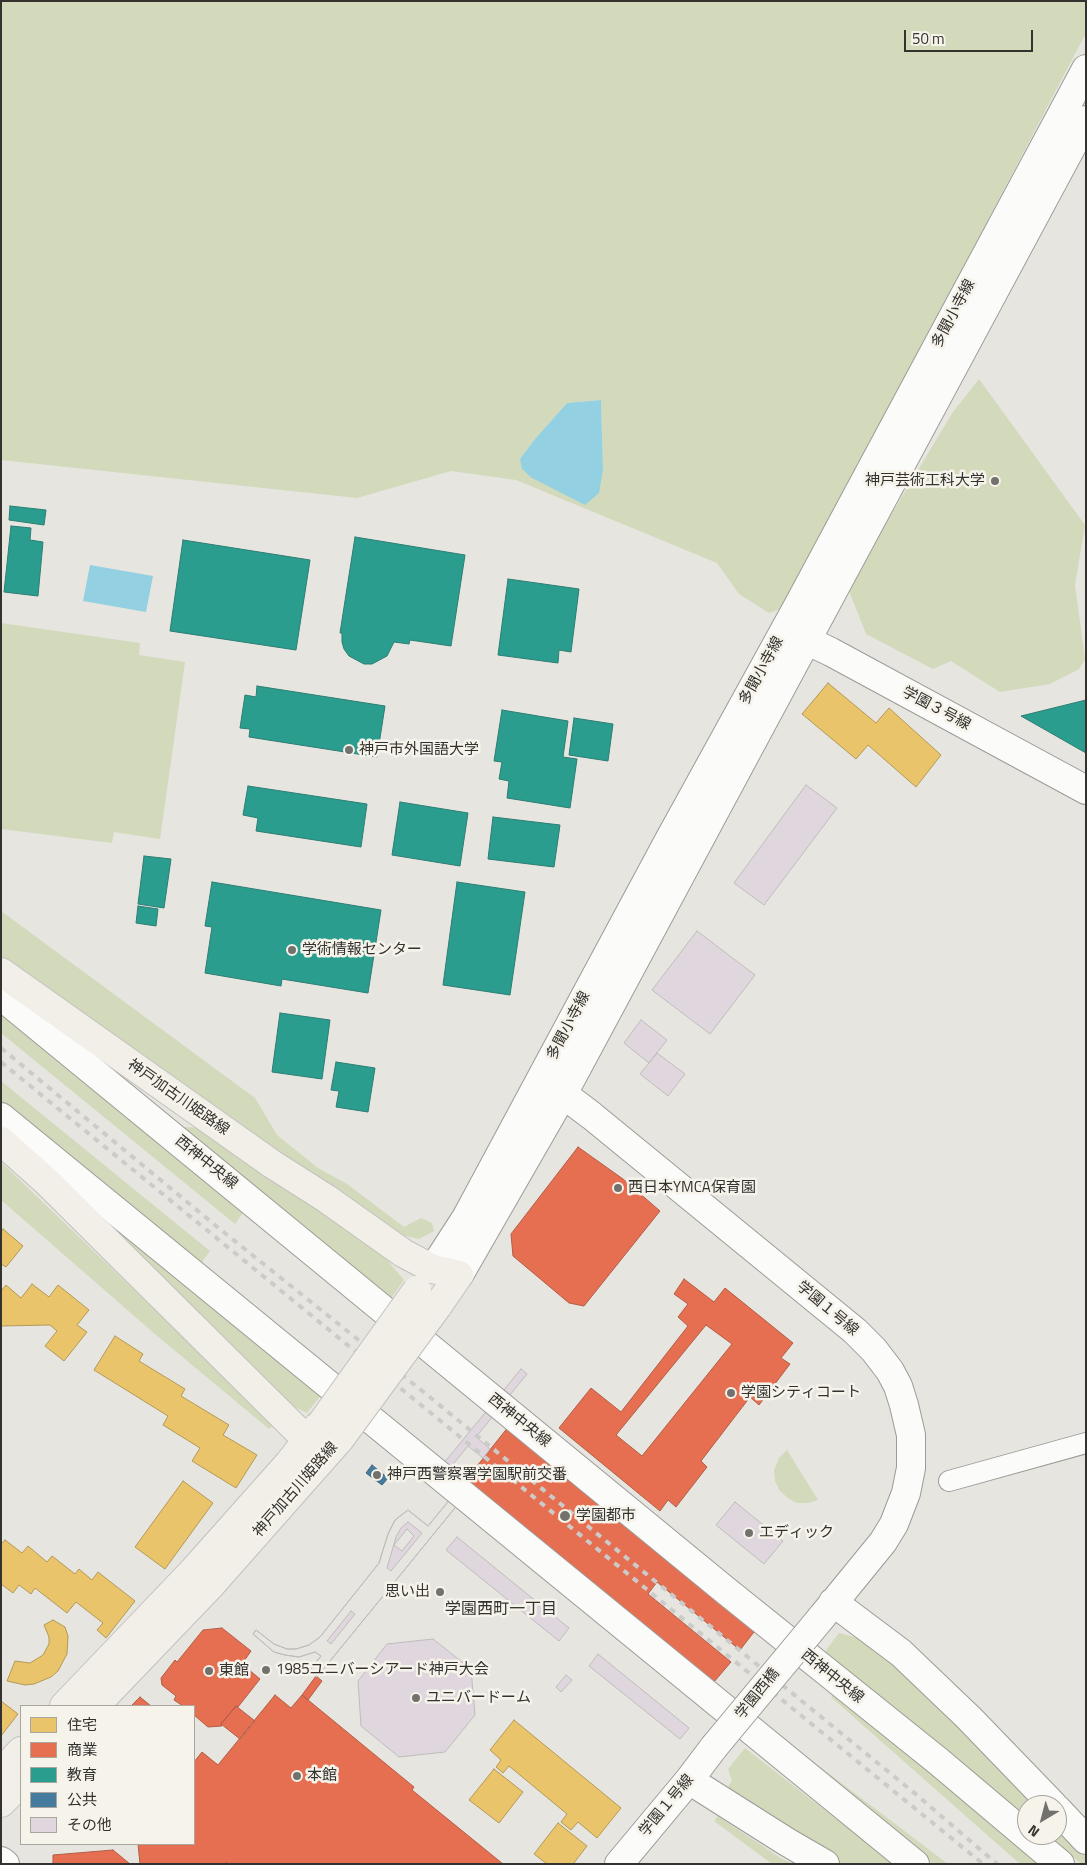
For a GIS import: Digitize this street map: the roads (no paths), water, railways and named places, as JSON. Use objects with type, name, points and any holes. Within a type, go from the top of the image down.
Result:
[{"type":"main road","name":"神戸加古川姫路線","points":[[1,972],[272,1164],[327,1199],[403,1252],[446,1272],[211,1585],[96,1705]]},
{"type":"main road","name":"神戸加古川姫路線","points":[[1,1141],[323,1434]]},
{"type":"main road","name":"神戸加古川姫路線","points":[[65,1705],[323,1434]]},
{"type":"main road","points":[[1,1772],[20,1752]]},
{"type":"main road","points":[[1,1804],[20,1784]]},
{"type":"street","name":"多聞小寺線","points":[[446,1272],[563,1094],[796,636],[1079,96],[1086,69]]},
{"type":"street","name":"多聞小寺線","points":[[446,1272],[466,1218],[669,840],[796,636],[1086,120]]},
{"type":"street","name":"学園３号線","points":[[796,636],[1086,790]]},
{"type":"street","name":"西神中央線","points":[[1,996],[725,1590],[938,1761],[1060,1864]]},
{"type":"street","name":"学園１号線","points":[[539,1081],[563,1094],[855,1331],[874,1350],[890,1371],[904,1405],[911,1436],[911,1468],[906,1493],[894,1524],[883,1542],[827,1610]]},
{"type":"street","points":[[1,1117],[915,1864]]},
{"type":"street","points":[[949,1481],[1086,1443]]},
{"type":"street","name":"学園西橋","points":[[714,1747],[827,1610]]},
{"type":"street","points":[[827,1610],[901,1653],[1043,1795]]},
{"type":"street","name":"学園１号線","points":[[619,1864],[714,1747]]},
{"type":"street","points":[[689,1780],[825,1864]]},
{"type":"street","points":[[1067,1820],[1086,1840]]},
{"type":"street","points":[[1,1861],[5,1864]]},
{"type":"water","points":[[601,400],[603,469],[599,493],[585,505],[532,478],[522,469],[520,459],[567,403]]},
{"type":"water","points":[[90,565],[153,576],[146,612],[83,601]]},
{"type":"railway","points":[[1,1048],[221,1230],[426,1394],[918,1796],[997,1864]]},
{"type":"railway","points":[[1,1062],[983,1864]]},
{"type":"place","name":"神戸芸術工科大学","points":[[995,481]]},
{"type":"place","name":"神戸市外国語大学","points":[[349,750]]},
{"type":"place","name":"学術情報センター","points":[[292,950]]},
{"type":"place","name":"西日本YMCA保育園","points":[[618,1188]]},
{"type":"place","name":"学園シティコート","points":[[731,1393]]},
{"type":"place","name":"神戸西警察署学園駅前交番","points":[[377,1475]]},
{"type":"place","name":"学園都市","points":[[565,1516]]},
{"type":"place","name":"エディック","points":[[749,1533]]},
{"type":"place","name":"思い出","points":[[440,1592]]},
{"type":"place","name":"1985ユニバーシアード神戸大会","points":[[266,1670]]},
{"type":"place","name":"東館","points":[[209,1671]]},
{"type":"place","name":"ユニバードーム","points":[[416,1698]]},
{"type":"place","name":"本館","points":[[297,1776]]},
{"type":"district","name":"学園西町一丁目","points":[[501,1610]]}]
